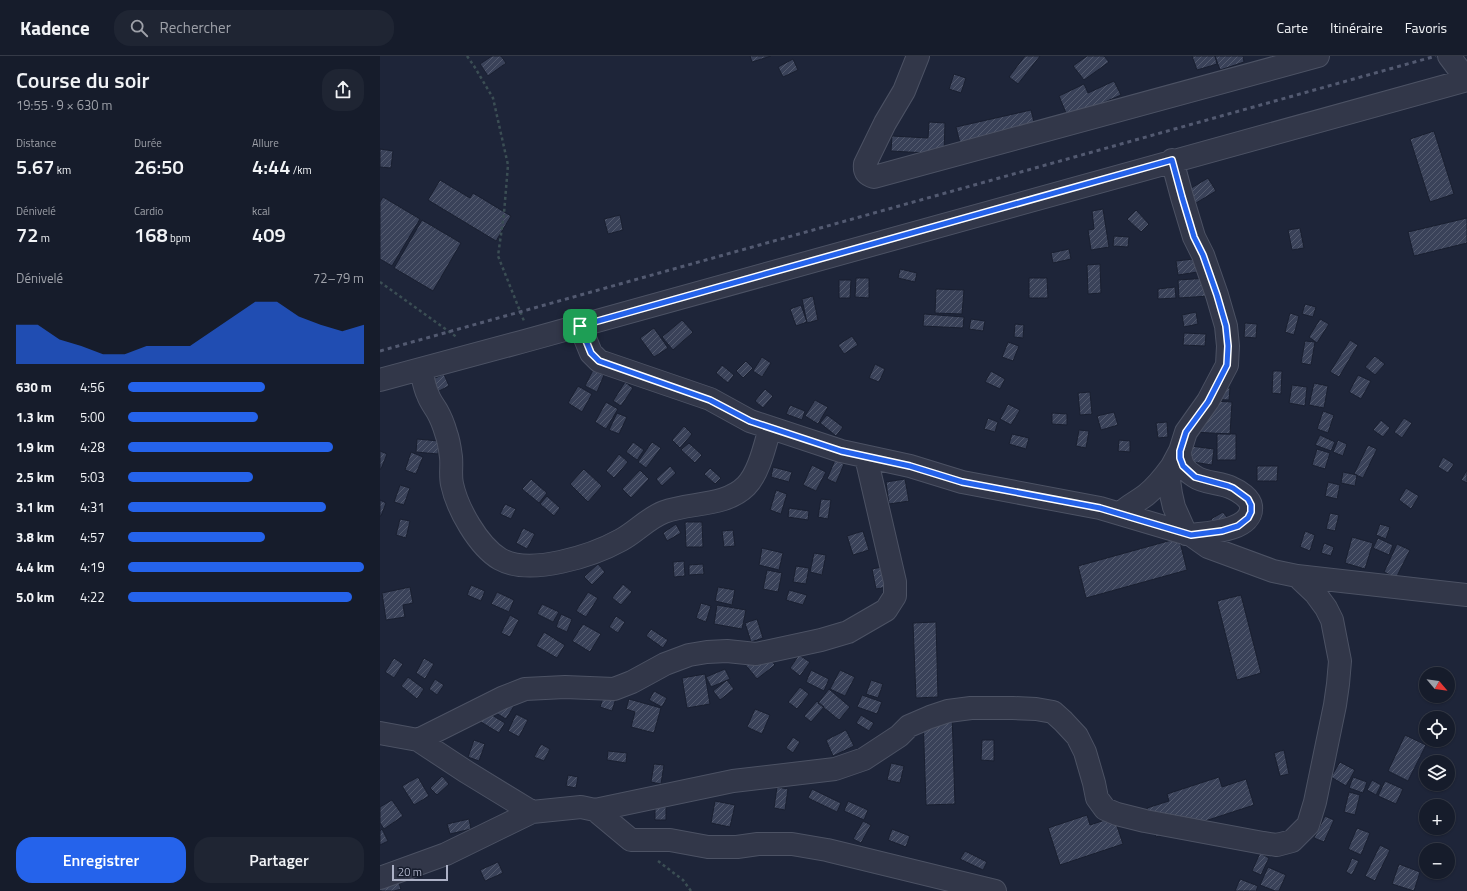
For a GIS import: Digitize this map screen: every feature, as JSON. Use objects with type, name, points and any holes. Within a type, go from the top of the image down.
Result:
[{"type":"street","points":[[918,56],[904,91],[885,123],[864,164],[864,170],[868,175],[874,177],[1318,56]]},
{"type":"street","points":[[380,380],[580,326],[1172,160],[1467,80],[1449,56]]},
{"type":"street","points":[[1172,160],[1194,237],[1203,255],[1217,295],[1226,326],[1228,346],[1227,365],[1208,402],[1186,432],[1169,480],[1174,507],[1188,535]]},
{"type":"street","points":[[580,326],[591,353],[599,361],[710,400],[750,421],[841,451],[910,466],[962,482],[1100,508],[1188,535],[1208,546],[1273,571],[1297,576],[1467,595]]},
{"type":"street","points":[[421,369],[428,396],[438,413],[446,434],[451,457],[452,484],[464,517],[478,538],[489,550],[499,559],[517,565],[537,566],[562,562],[585,555],[620,540],[664,512],[725,498],[735,494],[745,487],[753,478],[770,428]]},
{"type":"street","points":[[418,740],[502,698],[525,689],[565,687],[614,689],[632,682],[665,664],[689,655],[727,651],[756,654],[821,640],[848,632],[871,620],[886,610],[895,596],[895,582],[866,457]]},
{"type":"street","points":[[1176,459],[1180,458],[1183,466],[1195,477],[1233,488],[1248,499],[1251,505],[1251,512],[1248,518],[1238,526],[1222,531],[1188,535]]},
{"type":"street","points":[[1120,514],[1125,508],[1134,504],[1162,479],[1176,459]]},
{"type":"street","points":[[380,878],[446,854],[532,812],[581,807],[594,810],[733,781],[835,769],[864,759],[899,736],[909,726],[930,716],[948,711],[971,708],[1036,709],[1053,712],[1064,721],[1077,736],[1085,752],[1097,798],[1105,809],[1117,814],[1145,821],[1263,843],[1277,844],[1292,841],[1308,825],[1315,802],[1335,705],[1340,661],[1332,620],[1326,608],[1315,593],[1297,576]]},
{"type":"street","points":[[380,733],[418,740],[532,812]]},
{"type":"street","points":[[594,810],[631,840],[670,840],[708,847],[737,847],[758,844],[792,844],[827,850],[995,891]]},
{"type":"path","points":[[467,56],[493,98],[505,150],[508,165],[498,256],[532,339]]},
{"type":"path","points":[[380,282],[479,354]]},
{"type":"path","points":[[631,840],[683,880],[691,891]]},
{"type":"building","points":[[492,56],[501,56],[506,63],[488,76],[480,64]]},
{"type":"building","points":[[750,56],[771,56],[752,62]]},
{"type":"building","points":[[1025,56],[1040,56],[1018,84],[1009,77]]},
{"type":"building","points":[[1087,56],[1104,56],[1109,62],[1084,80],[1073,66]]},
{"type":"building","points":[[1192,56],[1215,56],[1217,64],[1197,70]]},
{"type":"building","points":[[1215,56],[1243,56],[1244,62],[1220,70]]},
{"type":"building","points":[[793,59],[798,70],[783,77],[778,67]]},
{"type":"building","points":[[954,74],[966,78],[961,93],[949,89]]},
{"type":"building","points":[[1114,81],[1121,95],[1068,118],[1059,96],[1084,84],[1088,93]]},
{"type":"building","points":[[1031,110],[1035,126],[960,143],[956,127]]},
{"type":"building","points":[[929,122],[945,123],[944,154],[891,151],[892,136],[928,138]]},
{"type":"building","points":[[1434,131],[1454,194],[1430,202],[1410,139]]},
{"type":"building","points":[[380,149],[393,151],[391,168],[380,167]]},
{"type":"building","points":[[1208,178],[1216,191],[1196,203],[1188,190]]},
{"type":"building","points":[[440,180],[470,198],[473,193],[511,216],[496,241],[428,200]]},
{"type":"building","points":[[383,197],[420,219],[392,266],[380,259],[380,202]]},
{"type":"building","points":[[1103,209],[1109,247],[1091,250],[1088,230],[1094,229],[1092,211]]},
{"type":"building","points":[[1136,210],[1149,224],[1141,232],[1127,219]]},
{"type":"building","points":[[620,215],[623,230],[608,234],[604,219]]},
{"type":"building","points":[[1467,218],[1467,243],[1414,256],[1408,232]]},
{"type":"building","points":[[422,220],[461,243],[433,291],[394,268]]},
{"type":"building","points":[[1300,228],[1304,248],[1292,250],[1288,230]]},
{"type":"building","points":[[1114,236],[1129,237],[1128,247],[1113,246]]},
{"type":"building","points":[[1069,249],[1071,259],[1053,263],[1051,253]]},
{"type":"building","points":[[1202,258],[1204,271],[1178,275],[1176,261]]},
{"type":"building","points":[[1100,264],[1101,293],[1088,294],[1087,265]]},
{"type":"building","points":[[900,269],[917,273],[915,282],[898,278]]},
{"type":"building","points":[[856,278],[869,278],[869,298],[855,297]]},
{"type":"building","points":[[1029,278],[1047,278],[1048,298],[1029,298]]},
{"type":"building","points":[[1208,278],[1209,296],[1179,298],[1178,280]]},
{"type":"building","points":[[839,280],[851,280],[850,298],[839,298]]},
{"type":"building","points":[[1175,287],[1176,298],[1158,299],[1158,289]]},
{"type":"building","points":[[936,289],[964,290],[962,314],[935,313]]},
{"type":"building","points":[[813,296],[818,320],[807,323],[802,299]]},
{"type":"building","points":[[1305,304],[1316,307],[1313,317],[1302,314]]},
{"type":"building","points":[[801,305],[807,322],[796,326],[790,309]]},
{"type":"building","points":[[1196,312],[1198,324],[1184,327],[1182,315]]},
{"type":"building","points":[[1290,313],[1299,316],[1294,335],[1285,332]]},
{"type":"building","points":[[924,314],[964,317],[963,328],[923,326]]},
{"type":"building","points":[[971,319],[985,321],[983,331],[969,329]]},
{"type":"building","points":[[1320,319],[1329,324],[1317,343],[1309,337]]},
{"type":"building","points":[[682,320],[693,332],[673,350],[662,337]]},
{"type":"building","points":[[1245,323],[1257,324],[1256,338],[1244,337]]},
{"type":"building","points":[[1015,324],[1024,325],[1023,338],[1014,337]]},
{"type":"building","points":[[654,328],[668,348],[654,357],[640,338]]},
{"type":"building","points":[[1184,333],[1206,334],[1205,346],[1183,345]]},
{"type":"building","points":[[852,336],[858,345],[844,354],[838,345]]},
{"type":"building","points":[[1350,340],[1358,345],[1339,377],[1330,372]]},
{"type":"building","points":[[1305,341],[1315,342],[1311,365],[1301,363]]},
{"type":"building","points":[[1008,342],[1019,346],[1013,361],[1002,357]]},
{"type":"building","points":[[1375,356],[1385,364],[1375,375],[1365,367]]},
{"type":"building","points":[[762,357],[771,363],[762,377],[753,371]]},
{"type":"building","points":[[746,361],[753,368],[743,378],[736,371]]},
{"type":"building","points":[[875,364],[885,369],[879,382],[869,378]]},
{"type":"building","points":[[722,365],[734,375],[728,383],[716,373]]},
{"type":"building","points":[[593,370],[604,375],[597,392],[585,386]]},
{"type":"building","points":[[991,371],[1005,379],[1000,389],[985,382]]},
{"type":"building","points":[[1273,371],[1282,371],[1281,394],[1272,393]]},
{"type":"building","points":[[444,374],[449,386],[437,392],[431,380]]},
{"type":"building","points":[[1358,375],[1371,381],[1361,399],[1349,392]]},
{"type":"building","points":[[625,382],[633,388],[621,406],[613,401]]},
{"type":"building","points":[[1314,383],[1328,386],[1324,408],[1309,405]]},
{"type":"building","points":[[1292,385],[1307,387],[1305,406],[1289,403]]},
{"type":"building","points":[[578,386],[592,394],[582,412],[568,403]]},
{"type":"building","points":[[1207,386],[1230,388],[1229,400],[1206,399]]},
{"type":"building","points":[[765,389],[773,396],[763,408],[755,401]]},
{"type":"building","points":[[1090,392],[1092,414],[1080,415],[1078,393]]},
{"type":"building","points":[[815,400],[828,407],[818,424],[805,416]]},
{"type":"building","points":[[1194,400],[1232,402],[1230,434],[1193,432]]},
{"type":"building","points":[[606,402],[618,409],[606,429],[595,422]]},
{"type":"building","points":[[1008,404],[1020,410],[1011,425],[1000,419]]},
{"type":"building","points":[[790,405],[805,411],[802,420],[786,414]]},
{"type":"building","points":[[1323,411],[1334,415],[1328,433],[1317,429]]},
{"type":"building","points":[[1114,412],[1118,425],[1101,430],[1097,416]]},
{"type":"building","points":[[617,413],[627,417],[619,434],[609,430]]},
{"type":"building","points":[[1052,413],[1067,414],[1067,425],[1052,424]]},
{"type":"building","points":[[827,415],[843,427],[836,436],[820,423]]},
{"type":"building","points":[[988,418],[998,422],[995,432],[984,429]]},
{"type":"building","points":[[1404,418],[1412,423],[1402,438],[1394,432]]},
{"type":"building","points":[[1381,420],[1390,428],[1383,437],[1373,430]]},
{"type":"building","points":[[1167,422],[1168,437],[1158,438],[1156,423]]},
{"type":"building","points":[[684,426],[692,434],[680,448],[672,440]]},
{"type":"building","points":[[1079,430],[1089,431],[1086,448],[1076,446]]},
{"type":"building","points":[[1012,434],[1029,438],[1026,449],[1009,444]]},
{"type":"building","points":[[1217,434],[1236,434],[1236,460],[1217,460]]},
{"type":"building","points":[[1320,435],[1335,442],[1331,451],[1315,445]]},
{"type":"building","points":[[417,439],[439,441],[438,454],[416,452]]},
{"type":"building","points":[[1119,440],[1130,441],[1130,452],[1118,451]]},
{"type":"building","points":[[1338,440],[1347,444],[1343,456],[1333,452]]},
{"type":"building","points":[[633,442],[644,450],[637,460],[626,452]]},
{"type":"building","points":[[652,442],[661,448],[646,468],[638,462]]},
{"type":"building","points":[[689,443],[702,455],[695,463],[681,450]]},
{"type":"building","points":[[1183,445],[1214,449],[1212,465],[1180,460]]},
{"type":"building","points":[[1368,445],[1377,449],[1363,478],[1354,474]]},
{"type":"building","points":[[1317,449],[1330,453],[1325,469],[1312,465]]},
{"type":"building","points":[[380,451],[387,454],[381,469],[380,469]]},
{"type":"building","points":[[411,452],[423,457],[416,474],[405,470]]},
{"type":"building","points":[[619,454],[628,462],[614,478],[606,471]]},
{"type":"building","points":[[1443,457],[1454,464],[1448,473],[1438,467]]},
{"type":"building","points":[[835,460],[844,464],[836,483],[827,479]]},
{"type":"building","points":[[812,465],[826,472],[816,491],[803,485]]},
{"type":"building","points":[[670,466],[676,473],[662,486],[656,479]]},
{"type":"building","points":[[1257,466],[1278,466],[1277,481],[1257,481]]},
{"type":"building","points":[[773,467],[792,472],[789,482],[771,477]]},
{"type":"building","points":[[710,468],[721,478],[715,484],[704,474]]},
{"type":"building","points":[[584,469],[602,486],[588,502],[570,484]]},
{"type":"building","points":[[640,470],[649,479],[631,498],[622,489]]},
{"type":"building","points":[[1467,470],[1467,483],[1461,480]]},
{"type":"building","points":[[1343,472],[1357,475],[1355,486],[1341,483]]},
{"type":"building","points":[[531,479],[547,493],[539,503],[522,489]]},
{"type":"building","points":[[905,479],[909,501],[889,504],[886,482]]},
{"type":"building","points":[[1328,482],[1340,485],[1337,499],[1325,496]]},
{"type":"building","points":[[400,485],[410,488],[404,505],[394,502]]},
{"type":"building","points":[[1406,488],[1419,496],[1411,509],[1399,500]]},
{"type":"building","points":[[776,490],[787,494],[781,514],[770,510]]},
{"type":"building","points":[[547,496],[560,508],[554,516],[540,504]]},
{"type":"building","points":[[821,499],[831,500],[828,519],[818,517]]},
{"type":"building","points":[[380,500],[386,503],[381,516],[380,516]]},
{"type":"building","points":[[505,504],[516,509],[511,519],[500,514]]},
{"type":"building","points":[[789,508],[809,511],[808,520],[788,517]]},
{"type":"building","points":[[1223,512],[1230,521],[1218,529],[1211,519]]},
{"type":"building","points":[[1330,513],[1339,515],[1335,531],[1326,529]]},
{"type":"building","points":[[400,519],[410,521],[406,538],[396,535]]},
{"type":"building","points":[[685,522],[702,522],[703,547],[686,547]]},
{"type":"building","points":[[676,524],[681,533],[667,541],[663,533]]},
{"type":"building","points":[[1380,524],[1390,527],[1386,539],[1376,535]]},
{"type":"building","points":[[523,528],[535,534],[527,549],[516,543]]},
{"type":"building","points":[[733,530],[735,546],[724,547],[722,531]]},
{"type":"building","points":[[863,531],[869,550],[853,555],[847,536]]},
{"type":"building","points":[[1305,531],[1315,535],[1310,551],[1300,547]]},
{"type":"building","points":[[1352,537],[1373,543],[1365,569],[1345,563]]},
{"type":"building","points":[[1179,538],[1187,570],[1086,598],[1078,566]]},
{"type":"building","points":[[1378,538],[1393,545],[1389,555],[1373,548]]},
{"type":"building","points":[[1324,543],[1334,547],[1331,556],[1321,553]]},
{"type":"building","points":[[1397,544],[1410,550],[1396,578],[1384,572]]},
{"type":"building","points":[[762,548],[783,553],[779,570],[759,565]]},
{"type":"building","points":[[814,553],[826,555],[822,575],[810,572]]},
{"type":"building","points":[[684,561],[685,576],[674,577],[673,562]]},
{"type":"building","points":[[598,564],[605,572],[592,585],[584,577]]},
{"type":"building","points":[[703,564],[704,574],[689,575],[689,565]]},
{"type":"building","points":[[796,566],[809,568],[806,584],[793,582]]},
{"type":"building","points":[[882,567],[887,587],[876,589],[872,569]]},
{"type":"building","points":[[767,570],[782,573],[778,592],[763,589]]},
{"type":"building","points":[[623,584],[632,592],[621,605],[612,598]]},
{"type":"building","points":[[471,585],[485,591],[481,601],[467,595]]},
{"type":"building","points":[[410,587],[413,603],[403,605],[405,617],[386,620],[382,593]]},
{"type":"building","points":[[718,587],[735,590],[732,605],[715,601]]},
{"type":"building","points":[[789,590],[807,595],[803,605],[786,600]]},
{"type":"building","points":[[497,592],[514,600],[509,612],[491,604]]},
{"type":"building","points":[[588,592],[598,598],[586,617],[576,611]]},
{"type":"building","points":[[1241,595],[1261,673],[1237,680],[1217,601]]},
{"type":"building","points":[[701,603],[711,606],[706,622],[696,618]]},
{"type":"building","points":[[542,604],[559,612],[553,622],[537,614]]},
{"type":"building","points":[[717,605],[746,610],[742,629],[714,624]]},
{"type":"building","points":[[561,614],[572,619],[567,632],[556,627]]},
{"type":"building","points":[[510,615],[519,620],[510,637],[501,633]]},
{"type":"building","points":[[616,616],[625,622],[618,633],[609,627]]},
{"type":"building","points":[[757,619],[763,638],[751,642],[745,623]]},
{"type":"building","points":[[936,622],[938,697],[916,698],[913,623]]},
{"type":"building","points":[[583,624],[601,634],[590,652],[572,641]]},
{"type":"building","points":[[651,629],[668,640],[663,648],[646,636]]},
{"type":"building","points":[[544,632],[565,645],[557,658],[536,646]]},
{"type":"building","points":[[762,649],[775,665],[757,679],[744,663]]},
{"type":"building","points":[[799,655],[810,662],[800,676],[790,668]]},
{"type":"building","points":[[394,658],[403,664],[394,678],[385,672]]},
{"type":"building","points":[[424,658],[434,664],[425,679],[416,673]]},
{"type":"building","points":[[725,669],[730,679],[711,687],[706,677]]},
{"type":"building","points":[[811,670],[829,679],[824,691],[806,682]]},
{"type":"building","points":[[840,670],[855,677],[845,696],[830,689]]},
{"type":"building","points":[[705,674],[710,704],[687,708],[682,678]]},
{"type":"building","points":[[408,677],[424,689],[417,699],[401,686]]},
{"type":"building","points":[[435,679],[444,685],[437,695],[429,689]]},
{"type":"building","points":[[727,680],[734,689],[720,700],[713,691]]},
{"type":"building","points":[[871,680],[883,684],[878,698],[866,694]]},
{"type":"building","points":[[800,687],[809,694],[797,709],[788,702]]},
{"type":"building","points":[[829,689],[850,707],[839,720],[818,703]]},
{"type":"building","points":[[654,691],[667,698],[662,707],[649,700]]},
{"type":"building","points":[[605,692],[617,695],[612,711],[600,707]]},
{"type":"building","points":[[862,695],[882,702],[877,714],[857,707]]},
{"type":"building","points":[[505,699],[514,706],[506,719],[496,713]]},
{"type":"building","points":[[629,699],[661,708],[654,733],[631,727],[635,712],[626,709]]},
{"type":"building","points":[[469,701],[505,723],[499,733],[463,711]]},
{"type":"building","points":[[817,701],[824,707],[811,722],[804,716]]},
{"type":"building","points":[[755,709],[770,715],[762,734],[747,727]]},
{"type":"building","points":[[952,713],[955,804],[926,805],[923,715]]},
{"type":"building","points":[[516,714],[528,720],[519,737],[508,731]]},
{"type":"building","points":[[861,715],[874,723],[869,731],[856,723]]},
{"type":"building","points":[[846,730],[854,746],[833,756],[826,740]]},
{"type":"building","points":[[1405,735],[1419,742],[1419,747],[1425,747],[1421,755],[1419,755],[1419,759],[1408,781],[1388,771]]},
{"type":"building","points":[[793,737],[800,742],[793,753],[786,748]]},
{"type":"building","points":[[474,740],[485,744],[479,761],[468,757]]},
{"type":"building","points":[[982,740],[994,740],[994,761],[981,760]]},
{"type":"building","points":[[541,744],[550,749],[544,761],[534,757]]},
{"type":"building","points":[[1284,750],[1289,774],[1280,776],[1274,753]]},
{"type":"building","points":[[608,751],[627,753],[626,763],[607,760]]},
{"type":"building","points":[[1340,762],[1355,770],[1346,786],[1331,777]]},
{"type":"building","points":[[891,763],[904,766],[900,783],[887,780]]},
{"type":"building","points":[[654,764],[664,765],[661,784],[651,782]]},
{"type":"building","points":[[568,775],[578,777],[576,788],[566,786]]},
{"type":"building","points":[[442,776],[449,784],[437,795],[430,788]]},
{"type":"building","points":[[418,777],[429,796],[414,805],[402,786]]},
{"type":"building","points":[[1219,777],[1222,787],[1246,779],[1254,805],[1156,837],[1147,808],[1169,801],[1167,794]]},
{"type":"building","points":[[1353,777],[1367,782],[1363,793],[1349,788]]},
{"type":"building","points":[[1372,780],[1381,785],[1376,795],[1367,790]]},
{"type":"building","points":[[1385,781],[1403,789],[1396,804],[1378,796]]},
{"type":"building","points":[[777,787],[788,789],[785,810],[774,808]]},
{"type":"building","points":[[812,789],[841,803],[837,812],[808,798]]},
{"type":"building","points":[[1349,792],[1360,795],[1355,815],[1344,812]]},
{"type":"building","points":[[655,795],[666,795],[666,820],[655,820]]},
{"type":"building","points":[[392,800],[403,816],[384,829],[380,823],[380,807]]},
{"type":"building","points":[[715,801],[735,805],[730,827],[711,823]]},
{"type":"building","points":[[848,801],[868,810],[864,820],[844,811]]},
{"type":"building","points":[[1087,815],[1090,825],[1114,817],[1123,844],[1060,865],[1048,828]]},
{"type":"building","points":[[1325,816],[1334,820],[1324,842],[1314,838]]},
{"type":"building","points":[[469,819],[471,829],[450,834],[447,824]]},
{"type":"building","points":[[863,821],[871,825],[861,843],[853,839]]},
{"type":"building","points":[[1357,828],[1370,833],[1361,855],[1348,849]]},
{"type":"building","points":[[382,829],[388,841],[380,845],[380,831]]},
{"type":"building","points":[[892,829],[910,836],[906,847],[888,840]]},
{"type":"building","points":[[1380,845],[1390,850],[1375,881],[1365,876]]},
{"type":"building","points":[[965,851],[987,862],[983,870],[960,859]]},
{"type":"building","points":[[1260,853],[1269,858],[1261,875],[1252,871]]},
{"type":"building","points":[[1352,858],[1359,861],[1352,875],[1346,872]]},
{"type":"building","points":[[498,862],[503,873],[485,881],[480,870]]},
{"type":"building","points":[[1399,864],[1419,872],[1414,891],[1392,884]]},
{"type":"building","points":[[1268,867],[1286,875],[1279,891],[1275,891],[1260,885]]},
{"type":"building","points":[[395,871],[401,889],[394,891],[381,891],[380,876]]},
{"type":"building","points":[[1240,879],[1258,886],[1256,891],[1235,891]]},
{"type":"railway","points":[[380,351],[1436,56]]},
{"type":"route","points":[[1172,160],[1194,237],[1203,255],[1217,295],[1226,326],[1228,346],[1227,365],[1208,402],[1186,432],[1180,451],[1180,458],[1183,466],[1195,477],[1233,488],[1248,499],[1251,505],[1251,512],[1248,518],[1238,526],[1222,531],[1191,535],[1100,508],[962,482],[910,466],[841,451],[750,421],[710,400],[654,379],[599,361],[591,353],[580,326],[1172,160]]}]
